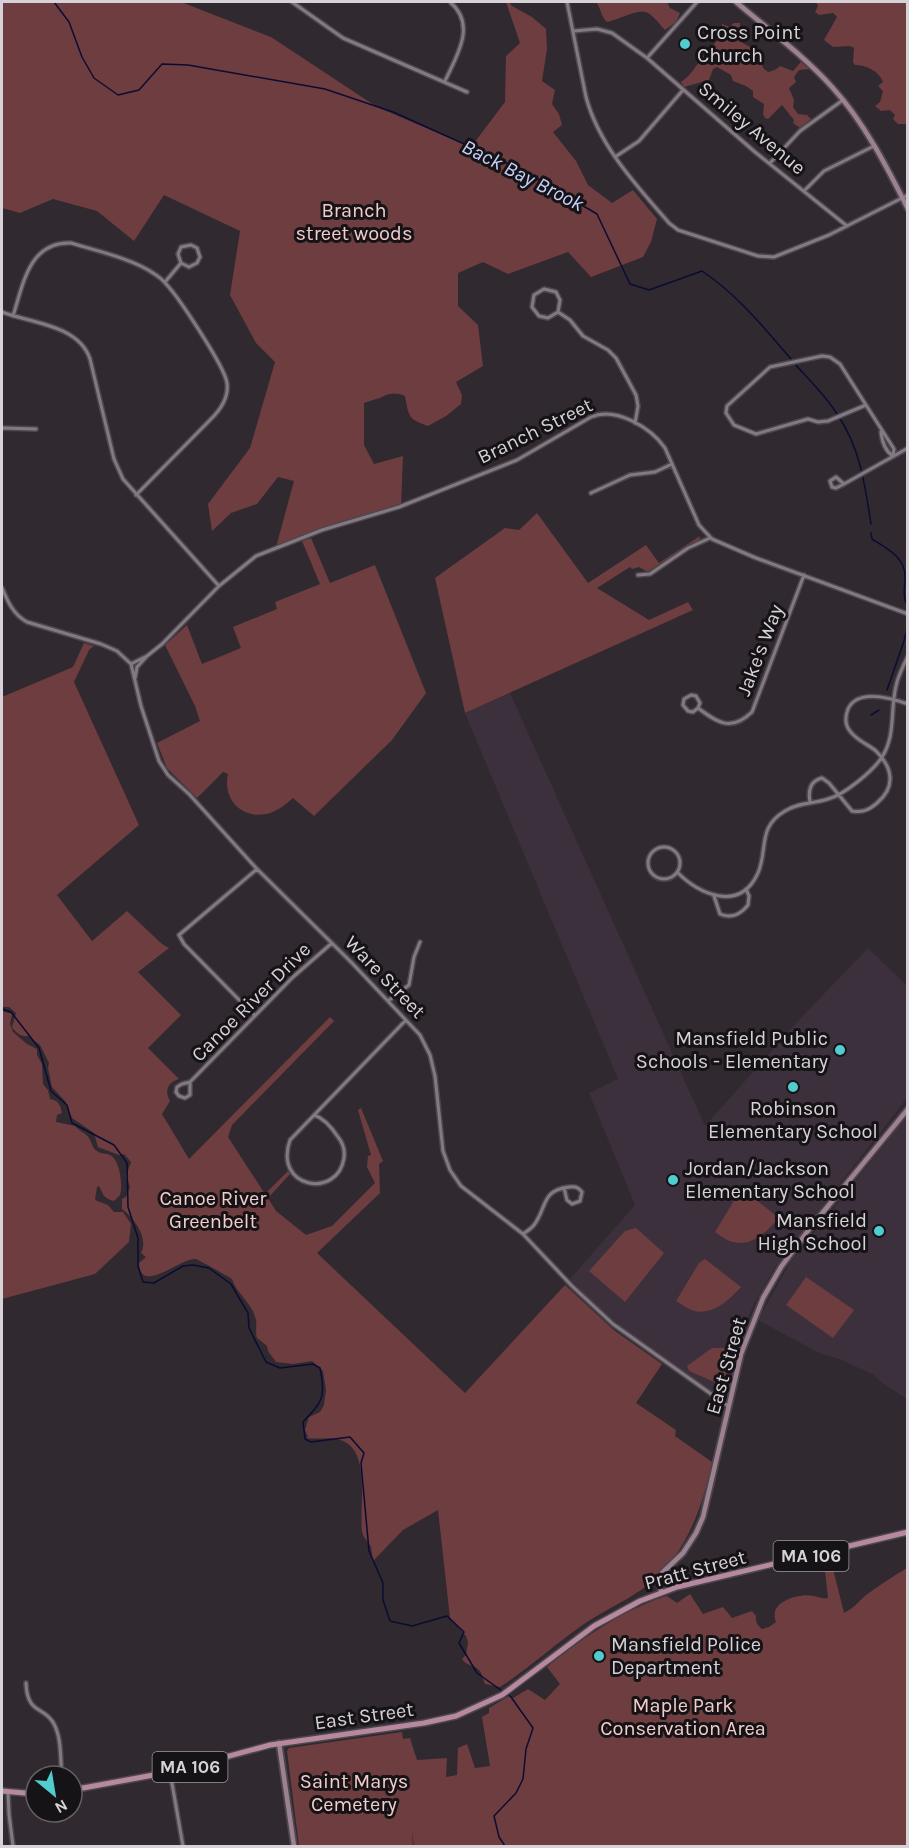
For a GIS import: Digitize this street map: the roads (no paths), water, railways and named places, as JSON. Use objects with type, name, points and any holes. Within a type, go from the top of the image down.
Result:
[{"type":"main road","points":[[736,2],[814,69],[843,100],[905,197],[908,209]]},
{"type":"main road","name":"East Street","points":[[661,1593],[662,1573],[686,1548],[703,1517],[745,1340],[771,1284],[810,1228],[908,1109]]},
{"type":"main road","name":"Pratt Street","points":[[631,1604],[661,1593],[908,1532]]},
{"type":"main road","name":"East Street","points":[[84,1788],[170,1772],[279,1743],[438,1720],[471,1710],[502,1695],[586,1631],[631,1604]]},
{"type":"main road","points":[[279,1743],[294,1846]]},
{"type":"main road","points":[[5,1792],[24,1793]]},
{"type":"street","points":[[292,2],[343,38],[467,92]]},
{"type":"street","points":[[445,81],[464,35],[463,19],[457,8],[450,2]]},
{"type":"street","points":[[567,2],[588,104],[615,157],[664,217],[678,230],[767,258],[781,255],[847,226],[905,197]]},
{"type":"street","points":[[647,58],[698,2]]},
{"type":"street","name":"Smiley Avenue","points":[[574,31],[597,29],[612,33],[647,58],[769,163],[847,226]]},
{"type":"street","points":[[615,157],[639,141],[684,90]]},
{"type":"street","points":[[769,163],[800,131],[843,100]]},
{"type":"street","points":[[804,191],[824,171],[874,146]]},
{"type":"street","points":[[13,316],[34,258],[42,250],[57,244],[71,243],[137,264],[154,273],[175,294],[220,365],[227,383],[226,394],[221,409],[136,495]]},
{"type":"street","points":[[186,245],[195,247],[200,254],[197,263],[189,267],[181,264],[178,257],[179,249],[186,245]]},
{"type":"street","points":[[165,282],[181,264]]},
{"type":"street","points":[[541,290],[553,290],[560,300],[558,312],[548,318],[539,316],[532,307],[534,295],[541,290]]},
{"type":"street","points":[[2,312],[67,333],[85,346],[114,459],[123,478],[219,586]]},
{"type":"street","points":[[558,312],[570,320],[583,336],[608,350],[616,358],[636,395],[638,406],[634,423]]},
{"type":"street","points":[[866,405],[822,422],[808,419],[753,434],[734,426],[726,413],[727,406],[770,367],[822,356],[835,360],[844,370],[894,449],[893,456]]},
{"type":"street","name":"Branch Street","points":[[135,679],[137,667],[147,656],[250,559],[322,530],[399,507],[479,476],[517,460],[597,414],[611,414],[634,423],[651,432],[659,440],[699,525],[710,538]]},
{"type":"street","points":[[2,428],[36,429]]},
{"type":"street","points":[[844,484],[836,477],[830,481],[834,488],[844,484],[908,448]]},
{"type":"street","points":[[591,493],[630,475],[655,472],[672,464]]},
{"type":"street","points":[[638,575],[650,573],[685,550],[710,538],[756,558],[908,614]]},
{"type":"street","name":"Jake's Way","points":[[698,708],[714,720],[724,724],[742,720],[752,712],[804,575]]},
{"type":"street","points":[[2,588],[12,609],[27,622],[117,651],[131,664]]},
{"type":"street","name":"Branch Street","points":[[131,664],[147,656]]},
{"type":"street","points":[[677,872],[702,891],[714,896],[731,895],[746,888],[758,874],[762,845],[768,828],[784,811],[802,803],[831,799],[839,795],[881,759],[889,741],[896,687],[908,656]]},
{"type":"street","name":"Ware Street","points":[[131,664],[141,706],[162,767],[257,869],[420,1035],[430,1055],[435,1077],[443,1151],[450,1170],[466,1191],[523,1234],[572,1286],[619,1329],[728,1406]]},
{"type":"street","name":"Jake's Way","points":[[688,696],[696,696],[699,701],[698,708],[693,712],[688,711],[684,707],[684,699],[688,696]]},
{"type":"street","points":[[810,802],[811,786],[819,779],[827,780],[847,807],[855,812],[863,812],[877,804],[889,789],[891,781],[889,771],[876,751],[850,732],[846,716],[850,705],[860,698],[895,700],[908,704]]},
{"type":"street","points":[[662,847],[674,851],[680,862],[677,872],[667,878],[655,876],[648,866],[651,854],[662,847]]},
{"type":"street","points":[[254,1015],[192,953],[179,935],[257,869]]},
{"type":"street","points":[[714,896],[720,914],[736,915],[748,905],[749,896],[746,888]]},
{"type":"street","points":[[388,1001],[410,984],[414,957],[420,942]]},
{"type":"street","name":"Canoe River Drive","points":[[190,1082],[190,1095],[185,1098],[179,1096],[176,1092],[177,1087],[190,1082],[254,1015],[332,943]]},
{"type":"street","points":[[314,1115],[320,1117],[334,1132],[342,1143],[345,1153],[342,1168],[338,1173],[333,1178],[318,1184],[305,1182],[292,1172],[288,1165],[286,1152],[290,1140],[314,1115],[406,1020]]},
{"type":"street","points":[[523,1234],[536,1222],[550,1194],[564,1188],[572,1186],[579,1188],[582,1192],[580,1201],[572,1204],[567,1200],[564,1188]]},
{"type":"street","points":[[26,1683],[26,1692],[33,1706],[53,1722],[60,1748],[61,1764]]},
{"type":"street","points":[[170,1772],[183,1846]]},
{"type":"street","points":[[5,1792],[13,1846]]},
{"type":"waterway","name":"Back Bay Brook","points":[[54,2],[69,22],[82,57],[94,78],[118,95],[139,90],[162,64],[188,65],[325,89],[393,112],[524,171],[597,214],[630,284],[649,290],[702,271],[739,301],[792,360]]},
{"type":"waterway","name":"Back Bay Brook","points":[[795,364],[823,394],[845,427],[864,481],[871,524]]},
{"type":"waterway","name":"Back Bay Brook","points":[[871,533],[872,539],[889,550],[902,563],[905,576],[904,596],[908,608]]},
{"type":"waterway","points":[[887,690],[907,629]]},
{"type":"waterway","points":[[871,715],[879,710]]},
{"type":"waterway","points":[[2,1009],[11,1012],[39,1048],[51,1091],[67,1105],[72,1123],[114,1145],[127,1163],[128,1207],[138,1238],[138,1266],[143,1282],[154,1283],[183,1266],[209,1268],[231,1284],[248,1313],[249,1328],[266,1362],[280,1368],[313,1364],[320,1368],[323,1392],[319,1403],[303,1422],[305,1439],[311,1442],[350,1437],[364,1453],[361,1463],[369,1551],[383,1583],[383,1600],[390,1621],[412,1626],[447,1616],[464,1632],[459,1643],[477,1673],[502,1691]]},
{"type":"waterway","points":[[505,1846],[499,1837],[494,1816],[516,1793],[523,1779],[526,1749],[533,1728],[506,1693]]},
{"type":"place","name":"Cross Point Church","points":[[685,44]]},
{"type":"place","name":"Mansfield Public Schools - Elementary","points":[[840,1050]]},
{"type":"place","name":"Robinson Elementary School","points":[[793,1087]]},
{"type":"place","name":"Jordan/Jackson Elementary School","points":[[673,1180]]},
{"type":"place","name":"Mansfield High School","points":[[879,1231]]},
{"type":"place","name":"Mansfield Police Department","points":[[599,1656]]},
{"type":"park label","name":"Branch street woods","points":[[354,222]]},
{"type":"park label","name":"Canoe River Greenbelt","points":[[213,1210]]},
{"type":"park label","name":"Maple Park Conservation Area","points":[[683,1716]]},
{"type":"park label","name":"Saint Marys Cemetery","points":[[354,1792]]}]
